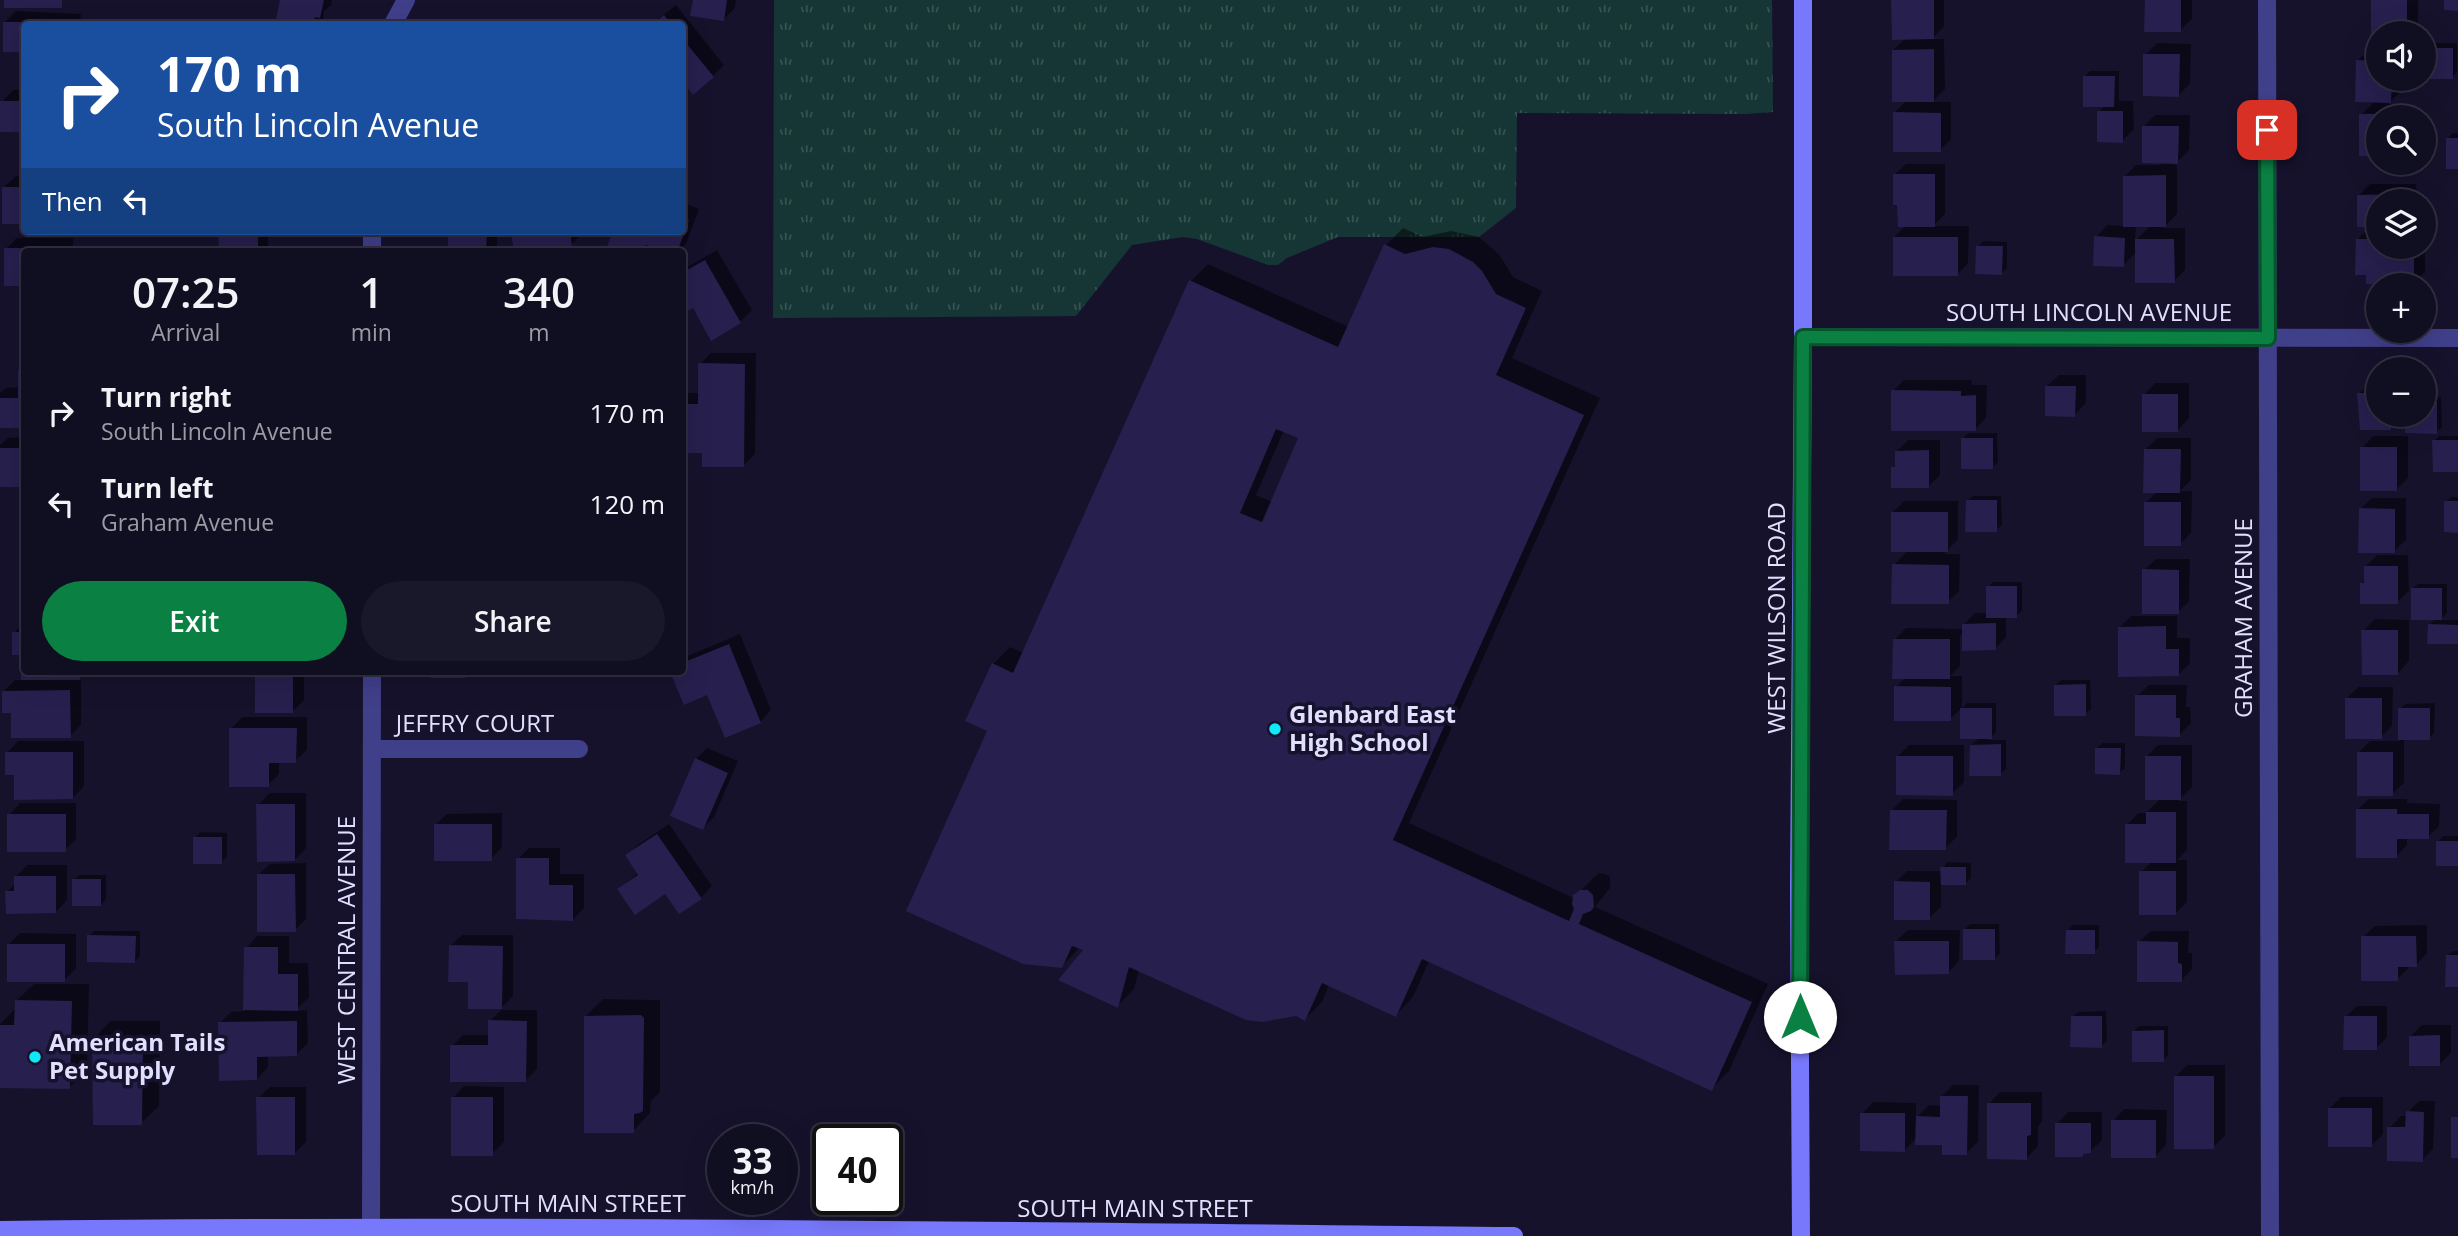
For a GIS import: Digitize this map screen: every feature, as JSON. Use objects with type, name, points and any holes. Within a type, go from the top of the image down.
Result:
[{"type":"main road","name":"WEST WILSON ROAD","points":[[1801,1236],[1799,873],[1803,0]]},
{"type":"main road","name":"SOUTH MAIN STREET","points":[[0,1230],[1514,1236]]},
{"type":"street","points":[[395,21],[406,0]]},
{"type":"street","name":"GRAHAM AVENUE","points":[[2267,0],[2270,1236]]},
{"type":"street","name":"SOUTH LINCOLN AVENUE","points":[[1803,337],[2458,338]]},
{"type":"street","name":"WEST CENTRAL AVENUE","points":[[371,1232],[372,675]]},
{"type":"street","name":"JEFFRY COURT","points":[[373,749],[579,749]]},
{"type":"green space","points":[[774,0],[1772,0],[1773,112],[1517,113],[1516,208],[1479,237],[1338,237],[1287,258],[1278,265],[1268,265],[1197,239],[1183,237],[1132,245],[1076,316],[773,318]]},
{"type":"building","points":[[4,0],[62,0],[62,8],[4,8]]},
{"type":"building","points":[[280,0],[324,0],[320,18],[315,17],[314,21],[276,21]]},
{"type":"building","points":[[693,0],[727,0],[724,21],[690,16]]},
{"type":"building","points":[[1891,0],[1934,0],[1934,39],[1892,40]]},
{"type":"building","points":[[2145,0],[2181,0],[2181,32],[2144,32]]},
{"type":"building","points":[[2371,0],[2407,0],[2407,21],[2371,21]]},
{"type":"building","points":[[2444,0],[2458,0],[2458,11],[2444,10]]},
{"type":"building","points":[[664,15],[669,21],[657,21]]},
{"type":"building","points":[[3,22],[21,22],[21,52],[3,52]]},
{"type":"building","points":[[686,43],[714,77],[693,95],[686,86]]},
{"type":"building","points":[[2436,48],[2453,48],[2453,79],[2436,79]]},
{"type":"building","points":[[1934,49],[1934,102],[1892,102],[1892,50]]},
{"type":"building","points":[[2143,54],[2180,54],[2179,97],[2143,96]]},
{"type":"building","points":[[2356,60],[2366,60],[2366,91],[2392,91],[2391,103],[2355,102]]},
{"type":"building","points":[[2083,76],[2115,76],[2114,107],[2083,107]]},
{"type":"building","points":[[0,101],[21,101],[21,132],[0,132]]},
{"type":"building","points":[[2097,111],[2123,111],[2123,143],[2097,142]]},
{"type":"building","points":[[1893,112],[1941,113],[1941,152],[1893,152]]},
{"type":"building","points":[[2359,114],[2366,114],[2366,156],[2359,156]]},
{"type":"building","points":[[2142,126],[2179,126],[2178,164],[2142,163]]},
{"type":"building","points":[[2446,138],[2458,138],[2458,169],[2446,169]]},
{"type":"building","points":[[1893,174],[1935,174],[1935,227],[1898,227],[1897,205],[1893,205]]},
{"type":"building","points":[[2166,175],[2166,227],[2123,227],[2123,176]]},
{"type":"building","points":[[2,187],[21,187],[21,224],[2,224]]},
{"type":"building","points":[[2357,195],[2366,195],[2366,227],[2357,227]]},
{"type":"building","points":[[218,235],[258,235],[258,248],[219,248]]},
{"type":"building","points":[[448,235],[487,235],[486,248],[448,248]]},
{"type":"building","points":[[512,235],[571,235],[572,246],[560,248],[513,248]]},
{"type":"building","points":[[611,235],[683,235],[678,248],[653,248],[646,245],[645,248],[607,248]]},
{"type":"building","points":[[2094,236],[2125,238],[2124,267],[2093,266]]},
{"type":"building","points":[[1893,237],[1958,237],[1958,276],[1893,276]]},
{"type":"building","points":[[2135,239],[2174,239],[2175,283],[2135,283]]},
{"type":"building","points":[[2356,239],[2366,239],[2366,259],[2414,259],[2414,273],[2355,275]]},
{"type":"building","name":"Glenbard East High School","points":[[1384,244],[1405,254],[1433,247],[1449,249],[1473,262],[1496,294],[1526,308],[1496,375],[1584,415],[1393,840],[1569,921],[1574,909],[1573,895],[1580,890],[1588,890],[1593,895],[1594,907],[1583,914],[1579,924],[1752,1002],[1712,1091],[1422,959],[1396,1017],[1322,983],[1305,1021],[1296,1016],[1262,1022],[1246,1020],[1129,967],[1118,1008],[1058,980],[1083,950],[1072,946],[1062,968],[1023,964],[906,911],[987,731],[965,721],[992,663],[1013,673],[1189,280],[1338,347]],"holes":[[[1276,429],[1298,438],[1262,522],[1240,513]]]},
{"type":"building","points":[[1976,246],[2003,246],[2002,275],[1975,274]]},
{"type":"building","points":[[4,248],[21,248],[21,286],[4,286]]},
{"type":"building","points":[[705,260],[741,323],[711,341],[693,308],[686,312],[686,271]]},
{"type":"building","points":[[698,363],[745,364],[744,467],[702,467],[702,453],[686,453],[686,404],[698,404]]},
{"type":"building","points":[[18,370],[21,370],[21,428],[0,428],[0,398],[18,398]]},
{"type":"building","points":[[2045,386],[2076,386],[2075,417],[2045,416]]},
{"type":"building","points":[[1891,390],[1961,391],[1961,396],[1976,395],[1976,431],[1891,431]]},
{"type":"building","points":[[2357,393],[2366,393],[2366,427],[2391,427],[2391,430],[2360,430]]},
{"type":"building","points":[[2142,394],[2178,394],[2178,432],[2142,432]]},
{"type":"building","points":[[2437,402],[2437,434],[2405,433],[2405,427],[2436,427]]},
{"type":"building","points":[[1961,438],[1993,438],[1993,469],[1961,469]]},
{"type":"building","points":[[2432,440],[2458,440],[2458,472],[2433,472]]},
{"type":"building","points":[[2360,447],[2397,447],[2397,491],[2360,491]]},
{"type":"building","points":[[0,448],[21,448],[21,487],[0,487]]},
{"type":"building","points":[[2144,449],[2181,449],[2180,493],[2143,493]]},
{"type":"building","points":[[1929,450],[1929,488],[1891,488],[1891,467],[1895,467],[1895,451]]},
{"type":"building","points":[[1966,500],[1997,500],[1997,532],[1965,532]]},
{"type":"building","points":[[2444,501],[2458,501],[2458,533],[2444,532]]},
{"type":"building","points":[[2144,502],[2181,502],[2181,546],[2144,546]]},
{"type":"building","points":[[2359,508],[2395,509],[2395,553],[2358,553]]},
{"type":"building","points":[[1891,512],[1948,512],[1948,552],[1891,552]]},
{"type":"building","points":[[1892,564],[1949,565],[1949,604],[1891,604]]},
{"type":"building","points":[[2364,566],[2398,566],[2398,604],[2360,604],[2360,583],[2364,583]]},
{"type":"building","points":[[2142,569],[2179,570],[2179,614],[2142,614]]},
{"type":"building","points":[[1986,586],[2017,586],[2017,618],[1986,618]]},
{"type":"building","points":[[2411,588],[2442,588],[2442,620],[2411,620]]},
{"type":"building","points":[[1996,623],[1996,650],[1962,651],[1962,624]]},
{"type":"building","points":[[2428,624],[2458,625],[2458,644],[2427,644]]},
{"type":"building","points":[[2166,626],[2166,649],[2179,649],[2179,676],[2118,677],[2118,627]]},
{"type":"building","points":[[2361,630],[2398,630],[2398,675],[2362,675]]},
{"type":"building","points":[[12,632],[21,632],[21,655],[12,655]]},
{"type":"building","points":[[1893,639],[1950,639],[1950,679],[1892,679]]},
{"type":"building","points":[[729,644],[761,723],[725,738],[707,695],[684,705],[671,675],[686,675],[686,661]]},
{"type":"building","points":[[21,675],[80,675],[80,680],[21,680]]},
{"type":"building","points":[[255,675],[293,675],[293,713],[255,713]]},
{"type":"building","points":[[431,675],[465,675],[465,678],[431,678]]},
{"type":"building","points":[[2086,684],[2086,716],[2054,716],[2054,685]]},
{"type":"building","points":[[1894,686],[1951,687],[1951,721],[1894,721]]},
{"type":"building","points":[[70,690],[71,738],[11,738],[11,713],[2,713],[2,691]]},
{"type":"building","points":[[2135,695],[2176,695],[2176,718],[2180,718],[2180,737],[2135,736]]},
{"type":"building","points":[[2345,698],[2382,698],[2382,739],[2345,739]]},
{"type":"building","points":[[1960,708],[1992,708],[1992,739],[1960,739]]},
{"type":"building","points":[[2398,708],[2430,708],[2430,740],[2398,740]]},
{"type":"building","points":[[229,728],[297,728],[296,763],[269,763],[269,787],[229,787]]},
{"type":"building","points":[[2001,744],[2001,776],[1969,776],[1970,745]]},
{"type":"building","points":[[2095,748],[2121,748],[2120,775],[2095,774]]},
{"type":"building","points":[[5,752],[73,752],[73,799],[14,800],[14,775],[5,775]]},
{"type":"building","points":[[2357,752],[2393,752],[2393,796],[2357,796]]},
{"type":"building","points":[[1896,756],[1953,756],[1953,796],[1896,795]]},
{"type":"building","points":[[2145,756],[2181,756],[2181,800],[2145,800]]},
{"type":"building","points":[[695,758],[728,773],[703,830],[670,816]]},
{"type":"building","points":[[256,804],[295,804],[295,861],[257,862]]},
{"type":"building","points":[[2356,809],[2397,809],[2397,814],[2429,814],[2429,839],[2397,839],[2397,858],[2356,858]]},
{"type":"building","points":[[1890,810],[1947,810],[1946,850],[1889,850]]},
{"type":"building","points":[[2146,812],[2176,812],[2176,863],[2125,863],[2125,824],[2146,824]]},
{"type":"building","points":[[7,814],[66,814],[66,852],[7,852]]},
{"type":"building","points":[[434,824],[492,824],[492,861],[434,861]]},
{"type":"building","points":[[657,834],[702,899],[679,914],[665,894],[635,915],[617,889],[638,875],[625,855]]},
{"type":"building","points":[[193,837],[222,837],[222,864],[193,864]]},
{"type":"building","points":[[2436,841],[2458,841],[2458,866],[2436,866]]},
{"type":"building","points":[[516,858],[549,858],[549,885],[573,885],[573,921],[516,919]]},
{"type":"building","points":[[1940,867],[1966,867],[1966,885],[1941,885]]},
{"type":"building","points":[[2139,871],[2176,871],[2176,915],[2139,915]]},
{"type":"building","points":[[257,874],[295,874],[296,932],[257,932]]},
{"type":"building","points":[[14,876],[56,876],[56,913],[6,914],[5,891],[14,891]]},
{"type":"building","points":[[72,879],[101,879],[101,906],[72,906]]},
{"type":"building","points":[[1894,881],[1930,882],[1930,920],[1894,920]]},
{"type":"building","points":[[1963,929],[1995,929],[1995,960],[1963,960]]},
{"type":"building","points":[[2066,930],[2095,930],[2095,954],[2065,954]]},
{"type":"building","points":[[87,935],[136,936],[135,963],[87,962]]},
{"type":"building","points":[[2361,936],[2416,936],[2417,967],[2398,967],[2398,981],[2361,981]]},
{"type":"building","points":[[1894,941],[1949,941],[1949,974],[1895,975]]},
{"type":"building","points":[[2137,941],[2178,942],[2182,982],[2137,982]]},
{"type":"building","points":[[7,944],[65,944],[65,982],[7,982]]},
{"type":"building","points":[[449,945],[503,946],[502,1009],[468,1009],[468,982],[448,982]]},
{"type":"building","points":[[244,947],[278,947],[278,974],[298,974],[298,1011],[243,1010]]},
{"type":"building","points":[[2446,955],[2458,955],[2458,987],[2445,987]]},
{"type":"building","name":"American Tails Pet Supply","points":[[15,1000],[72,1001],[70,1089],[0,1088],[0,1025],[14,1025]]},
{"type":"building","points":[[641,1015],[644,1018],[643,1111],[634,1114],[634,1133],[584,1133],[584,1016]]},
{"type":"building","points":[[2071,1016],[2102,1016],[2102,1048],[2070,1047]]},
{"type":"building","points":[[2344,1016],[2377,1016],[2377,1050],[2343,1050]]},
{"type":"building","points":[[488,1020],[527,1021],[526,1082],[450,1082],[450,1045],[488,1045]]},
{"type":"building","points":[[297,1021],[297,1056],[257,1057],[257,1080],[219,1081],[218,1022]]},
{"type":"building","points":[[2164,1030],[2164,1062],[2132,1062],[2132,1031]]},
{"type":"building","points":[[2440,1035],[2440,1066],[2409,1066],[2409,1036]]},
{"type":"building","points":[[92,1037],[143,1038],[142,1125],[93,1125]]},
{"type":"building","points":[[2174,1076],[2214,1076],[2214,1149],[2174,1149]]},
{"type":"building","points":[[1940,1096],[1968,1096],[1967,1155],[1942,1155],[1942,1145],[1915,1145],[1916,1116],[1940,1117]]},
{"type":"building","points":[[256,1097],[295,1097],[295,1155],[257,1155]]},
{"type":"building","points":[[451,1097],[493,1097],[493,1156],[451,1156]]},
{"type":"building","points":[[1987,1103],[2031,1103],[2031,1135],[2027,1136],[2027,1160],[1987,1159]]},
{"type":"building","points":[[2328,1108],[2372,1108],[2372,1147],[2328,1147]]},
{"type":"building","points":[[2406,1111],[2424,1112],[2423,1162],[2387,1161],[2387,1127],[2405,1127]]},
{"type":"building","points":[[1860,1113],[1905,1113],[1905,1152],[1860,1151]]},
{"type":"building","points":[[2451,1117],[2458,1117],[2458,1158],[2451,1158]]},
{"type":"building","points":[[2111,1120],[2156,1120],[2156,1158],[2111,1158]]},
{"type":"building","points":[[2055,1123],[2091,1123],[2091,1153],[2083,1154],[2083,1157],[2055,1157]]},
{"type":"place","name":"Glenbard East High School","points":[[1275,729]]},
{"type":"place","name":"American Tails Pet Supply","points":[[35,1057]]},
{"type":"route","points":[[1800,1017],[1803,337],[2268,338],[2267,130]]}]
